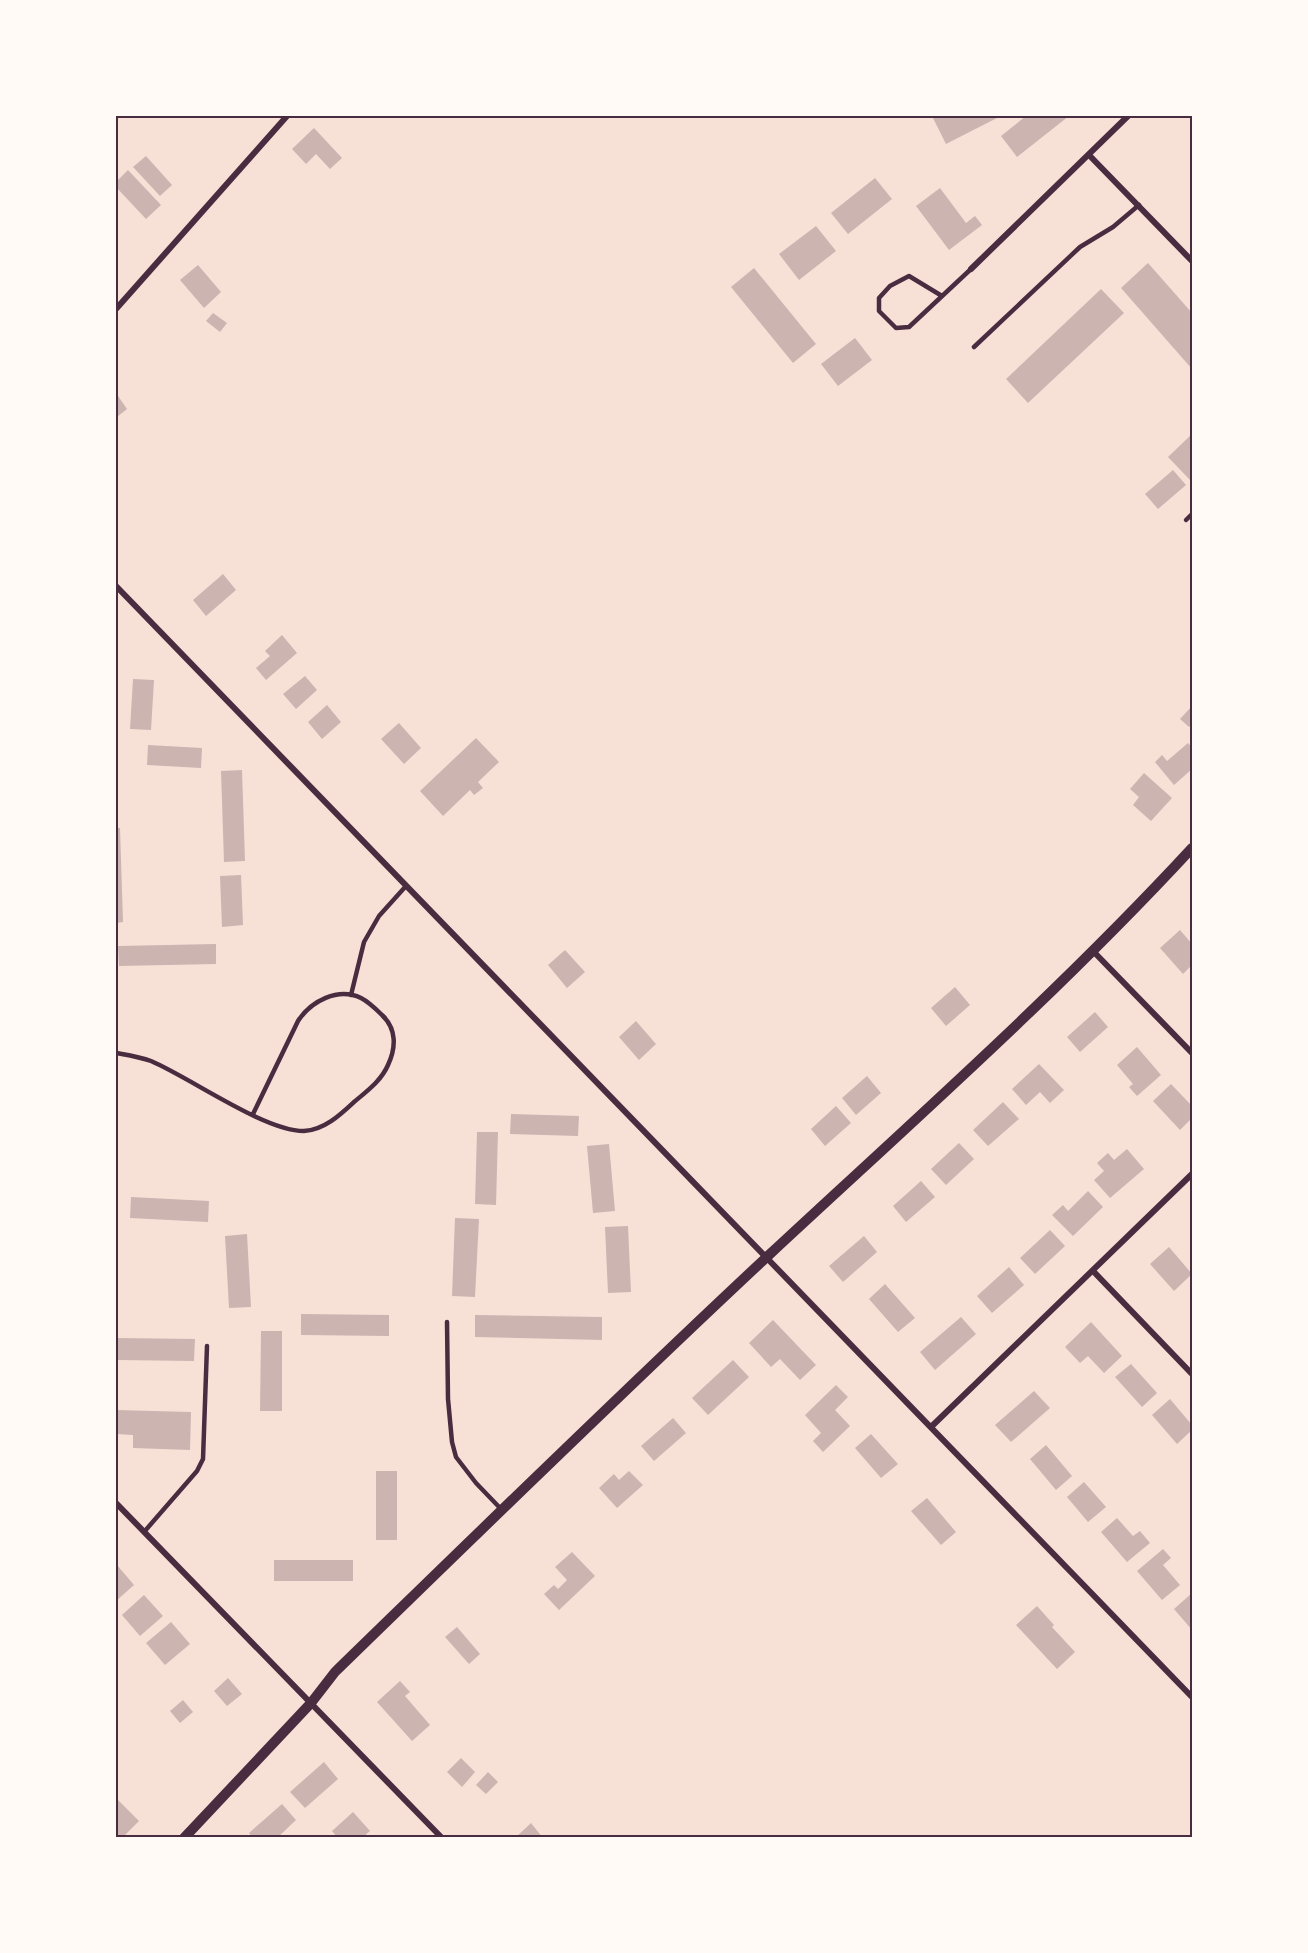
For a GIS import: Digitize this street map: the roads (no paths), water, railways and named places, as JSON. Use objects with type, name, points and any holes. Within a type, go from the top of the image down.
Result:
[{"type":"street","points":[[116,309],[287,116]]},
{"type":"street","points":[[971,269],[1128,116]]},
{"type":"street","points":[[1089,155],[1192,261]]},
{"type":"street","points":[[116,586],[1192,1697]]},
{"type":"street","points":[[184,1838],[311,1703],[335,1672],[501,1509],[1010,1032],[1192,848]]},
{"type":"street","points":[[1092,950],[1192,1053]]},
{"type":"street","points":[[931,1427],[1192,1174]]},
{"type":"street","points":[[1093,1271],[1192,1374]]},
{"type":"street","points":[[116,1503],[442,1838]]},
{"type":"lane","points":[[974,347],[1080,247],[1113,227],[1139,206]]},
{"type":"lane","points":[[942,296],[909,276],[890,286],[879,298],[879,312],[896,328],[909,327],[971,269]]},
{"type":"lane","points":[[1186,520],[1192,514]]},
{"type":"lane","points":[[351,995],[364,942],[379,916],[406,886]]},
{"type":"lane","points":[[116,1053],[149,1060],[253,1114],[290,1129],[305,1131],[327,1124],[381,1077],[395,1042],[386,1018],[361,998],[351,995],[336,995],[318,1001],[305,1010],[253,1114]]},
{"type":"lane","points":[[447,1322],[448,1399],[452,1442],[456,1457],[476,1483],[501,1509]]},
{"type":"lane","points":[[144,1532],[197,1471],[202,1459],[207,1346]]}]
